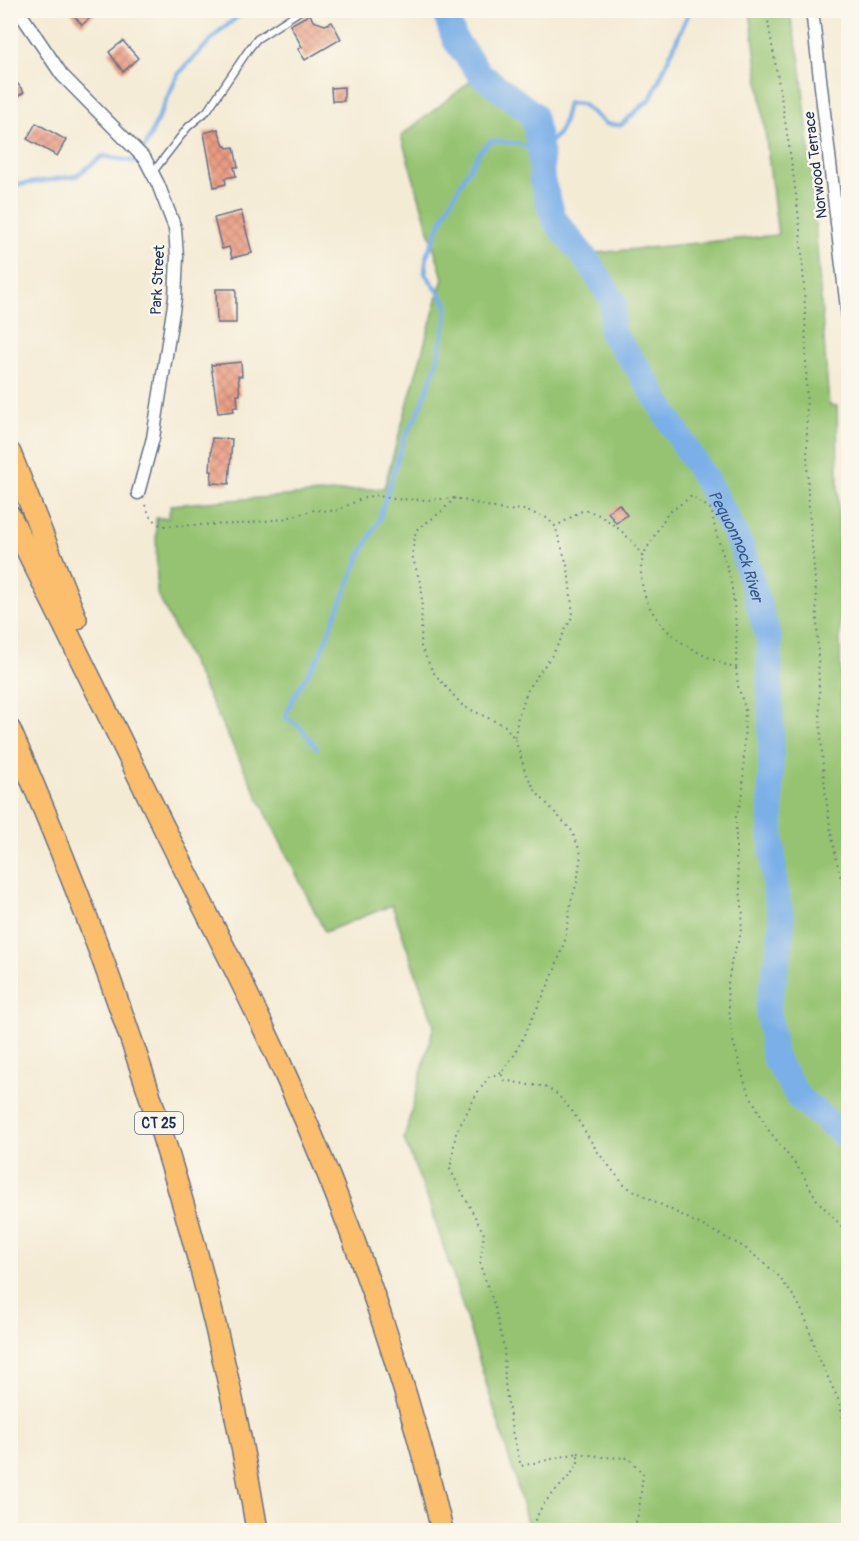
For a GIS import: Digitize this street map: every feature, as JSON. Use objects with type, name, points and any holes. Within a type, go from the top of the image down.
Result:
[{"type":"highway","points":[[10,453],[48,553],[149,797]]},
{"type":"highway","points":[[10,516],[280,1064],[326,1169],[363,1264],[396,1362],[442,1530]]},
{"type":"highway","name":"CT 25","points":[[10,730],[90,922],[122,1009],[158,1121],[213,1319],[257,1530]]},
{"type":"street","name":"Park Street","points":[[18,10],[62,75],[145,159],[158,184],[175,228],[177,257],[175,298],[153,438],[138,493]]},
{"type":"street","name":"Norwood Terrace","points":[[812,10],[849,317]]},
{"type":"lane","points":[[152,173],[188,127],[207,111],[253,44],[300,11]]},
{"type":"path","points":[[766,10],[797,204],[805,321],[808,494],[816,598],[820,735],[831,835],[838,870],[849,902]]},
{"type":"path","points":[[138,493],[150,516],[161,526],[240,524],[283,519],[314,510],[336,511],[374,495],[394,499],[455,498],[507,511],[521,509],[547,518],[555,526],[568,568],[573,615],[553,654],[529,687],[519,717],[515,739]]},
{"type":"path","points":[[736,669],[707,657],[679,641],[657,618],[642,592],[642,557],[667,514],[692,495],[712,510],[713,525],[731,582],[737,633],[736,669],[738,686],[745,708],[742,793],[736,817],[736,858],[743,914],[727,989],[732,1037],[746,1087],[766,1128],[802,1173],[817,1200],[849,1233]]},
{"type":"path","points":[[455,498],[441,512],[416,530],[412,555],[422,589],[421,647],[432,672],[463,706],[505,726],[515,739],[526,774],[537,793],[572,831],[581,854],[565,940],[553,975],[515,1054],[501,1072],[489,1077],[477,1093],[456,1133],[450,1169],[484,1234],[480,1265],[494,1304],[504,1348],[505,1383],[512,1431],[521,1466],[578,1453],[629,1458],[643,1474],[639,1511],[634,1530]]},
{"type":"path","points":[[555,526],[566,522],[579,511],[591,510],[629,538],[642,557]]},
{"type":"path","points":[[501,1072],[504,1080],[543,1086],[557,1094],[573,1112],[597,1151],[625,1186],[744,1247],[777,1274],[806,1320],[817,1354],[839,1401],[849,1440]]},
{"type":"path","points":[[535,1530],[535,1522],[546,1502],[578,1465],[578,1453]]},
{"type":"green space","points":[[750,11],[789,11],[800,60],[810,155],[829,405],[837,406],[841,701],[848,752],[848,1530],[529,1530],[453,1275],[428,1200],[404,1139],[434,1025],[392,905],[325,932],[157,593],[156,518],[168,518],[171,505],[384,488],[443,278],[401,136],[480,74],[533,114],[547,173],[562,217],[573,236],[596,253],[778,235]]},
{"type":"building","points":[[69,10],[99,10],[82,25]]},
{"type":"building","points":[[310,14],[313,21],[325,25],[332,22],[341,39],[305,60],[298,49],[302,47],[290,25]]},
{"type":"building","points":[[123,41],[138,58],[123,72],[109,52]]},
{"type":"building","points":[[10,74],[24,92],[10,102]]},
{"type":"building","points":[[344,87],[344,101],[332,101],[331,88]]},
{"type":"building","points":[[36,123],[66,140],[57,156],[27,139]]},
{"type":"building","points":[[218,129],[224,146],[234,147],[238,167],[234,167],[236,176],[225,178],[226,184],[214,187],[204,133]]},
{"type":"building","points":[[241,211],[252,253],[232,258],[229,247],[222,249],[214,218]]},
{"type":"building","points":[[216,289],[236,289],[236,323],[217,323]]},
{"type":"building","points":[[241,362],[242,376],[238,376],[240,395],[237,395],[238,407],[233,407],[234,411],[218,413],[211,365]]},
{"type":"building","points":[[212,438],[232,439],[229,484],[211,483]]},
{"type":"building","points":[[619,504],[627,515],[616,523],[608,512]]},
{"type":"waterway","points":[[10,186],[76,176],[103,156],[136,162],[178,74],[221,30],[246,10]]},
{"type":"waterway","name":"Pequonnock River","points":[[444,10],[455,40],[480,74],[533,114],[540,147],[542,181],[554,219],[592,267],[614,302],[611,332],[640,371],[711,489],[741,546],[769,639],[771,828],[775,890],[782,920],[780,947],[768,1006],[774,1057],[800,1099],[848,1138]]},
{"type":"waterway","points":[[540,147],[554,139],[561,130],[568,103],[582,104],[606,124],[621,125],[651,98],[690,10]]},
{"type":"waterway","points":[[317,748],[300,727],[285,717],[294,696],[319,656],[360,556],[378,522],[405,436],[417,416],[437,362],[446,321],[447,304],[425,273],[427,254],[466,174],[480,151],[491,141],[518,143],[540,154]]}]
